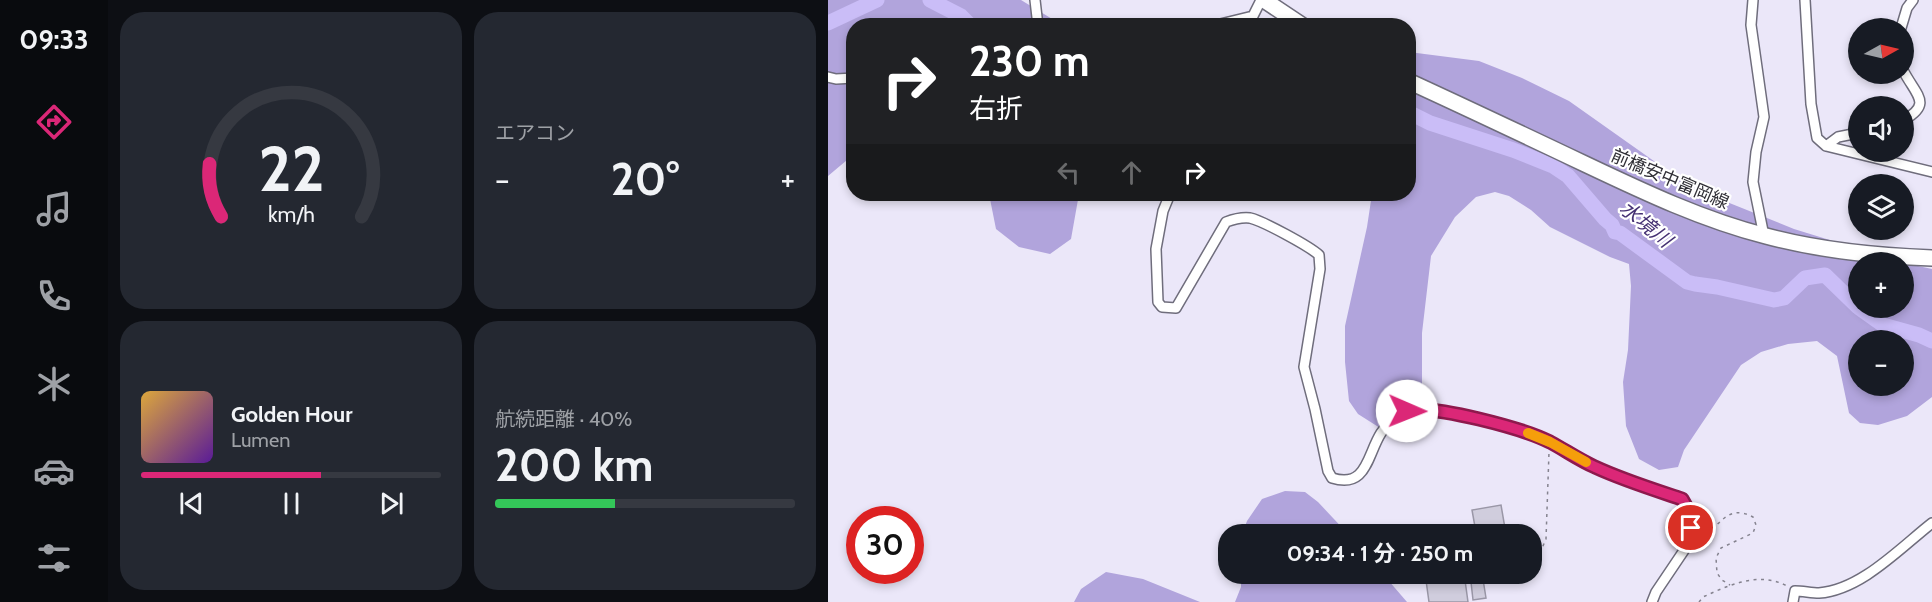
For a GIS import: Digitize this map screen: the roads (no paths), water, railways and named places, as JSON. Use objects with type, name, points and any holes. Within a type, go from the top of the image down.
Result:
[{"type":"main road","points":[[1263,0],[1291,18]]},
{"type":"main road","name":"前橋安中富岡線","points":[[1416,85],[1705,218],[1764,236],[1837,252],[1932,258]]},
{"type":"street","points":[[1035,0],[1037,18]]},
{"type":"street","points":[[1245,18],[1253,16],[1263,0]]},
{"type":"street","points":[[1753,0],[1751,25],[1764,117],[1752,182],[1764,236]]},
{"type":"street","points":[[1805,0],[1811,104],[1817,138],[1826,146],[1932,172]]},
{"type":"street","points":[[1904,18],[1913,0]]},
{"type":"street","points":[[828,77],[846,78]]},
{"type":"street","points":[[1913,84],[1926,104],[1922,112],[1914,116]]},
{"type":"street","points":[[1826,146],[1838,137],[1848,135]]},
{"type":"street","points":[[1167,201],[1163,210],[1156,249],[1158,302],[1162,307],[1176,308],[1226,222],[1235,218],[1250,218],[1291,237],[1319,255],[1320,269],[1304,367],[1328,471],[1332,478],[1343,482],[1356,478],[1365,468],[1382,431],[1396,418],[1415,409],[1476,419],[1528,433],[1630,482],[1682,499],[1691,515],[1691,540],[1652,602]]},
{"type":"street","points":[[1793,602],[1795,591],[1818,593],[1834,590],[1856,580],[1889,560],[1932,523]]},
{"type":"waterway","name":"水境川","points":[[828,23],[877,0]]},
{"type":"waterway","name":"水境川","points":[[930,0],[963,18]]},
{"type":"waterway","name":"水境川","points":[[1416,116],[1553,166],[1568,176],[1612,225],[1615,232],[1620,233],[1687,282],[1774,300],[1784,298],[1805,278],[1825,275],[1848,297]]},
{"type":"waterway","name":"水境川","points":[[1873,318],[1883,325],[1932,341]]}]
